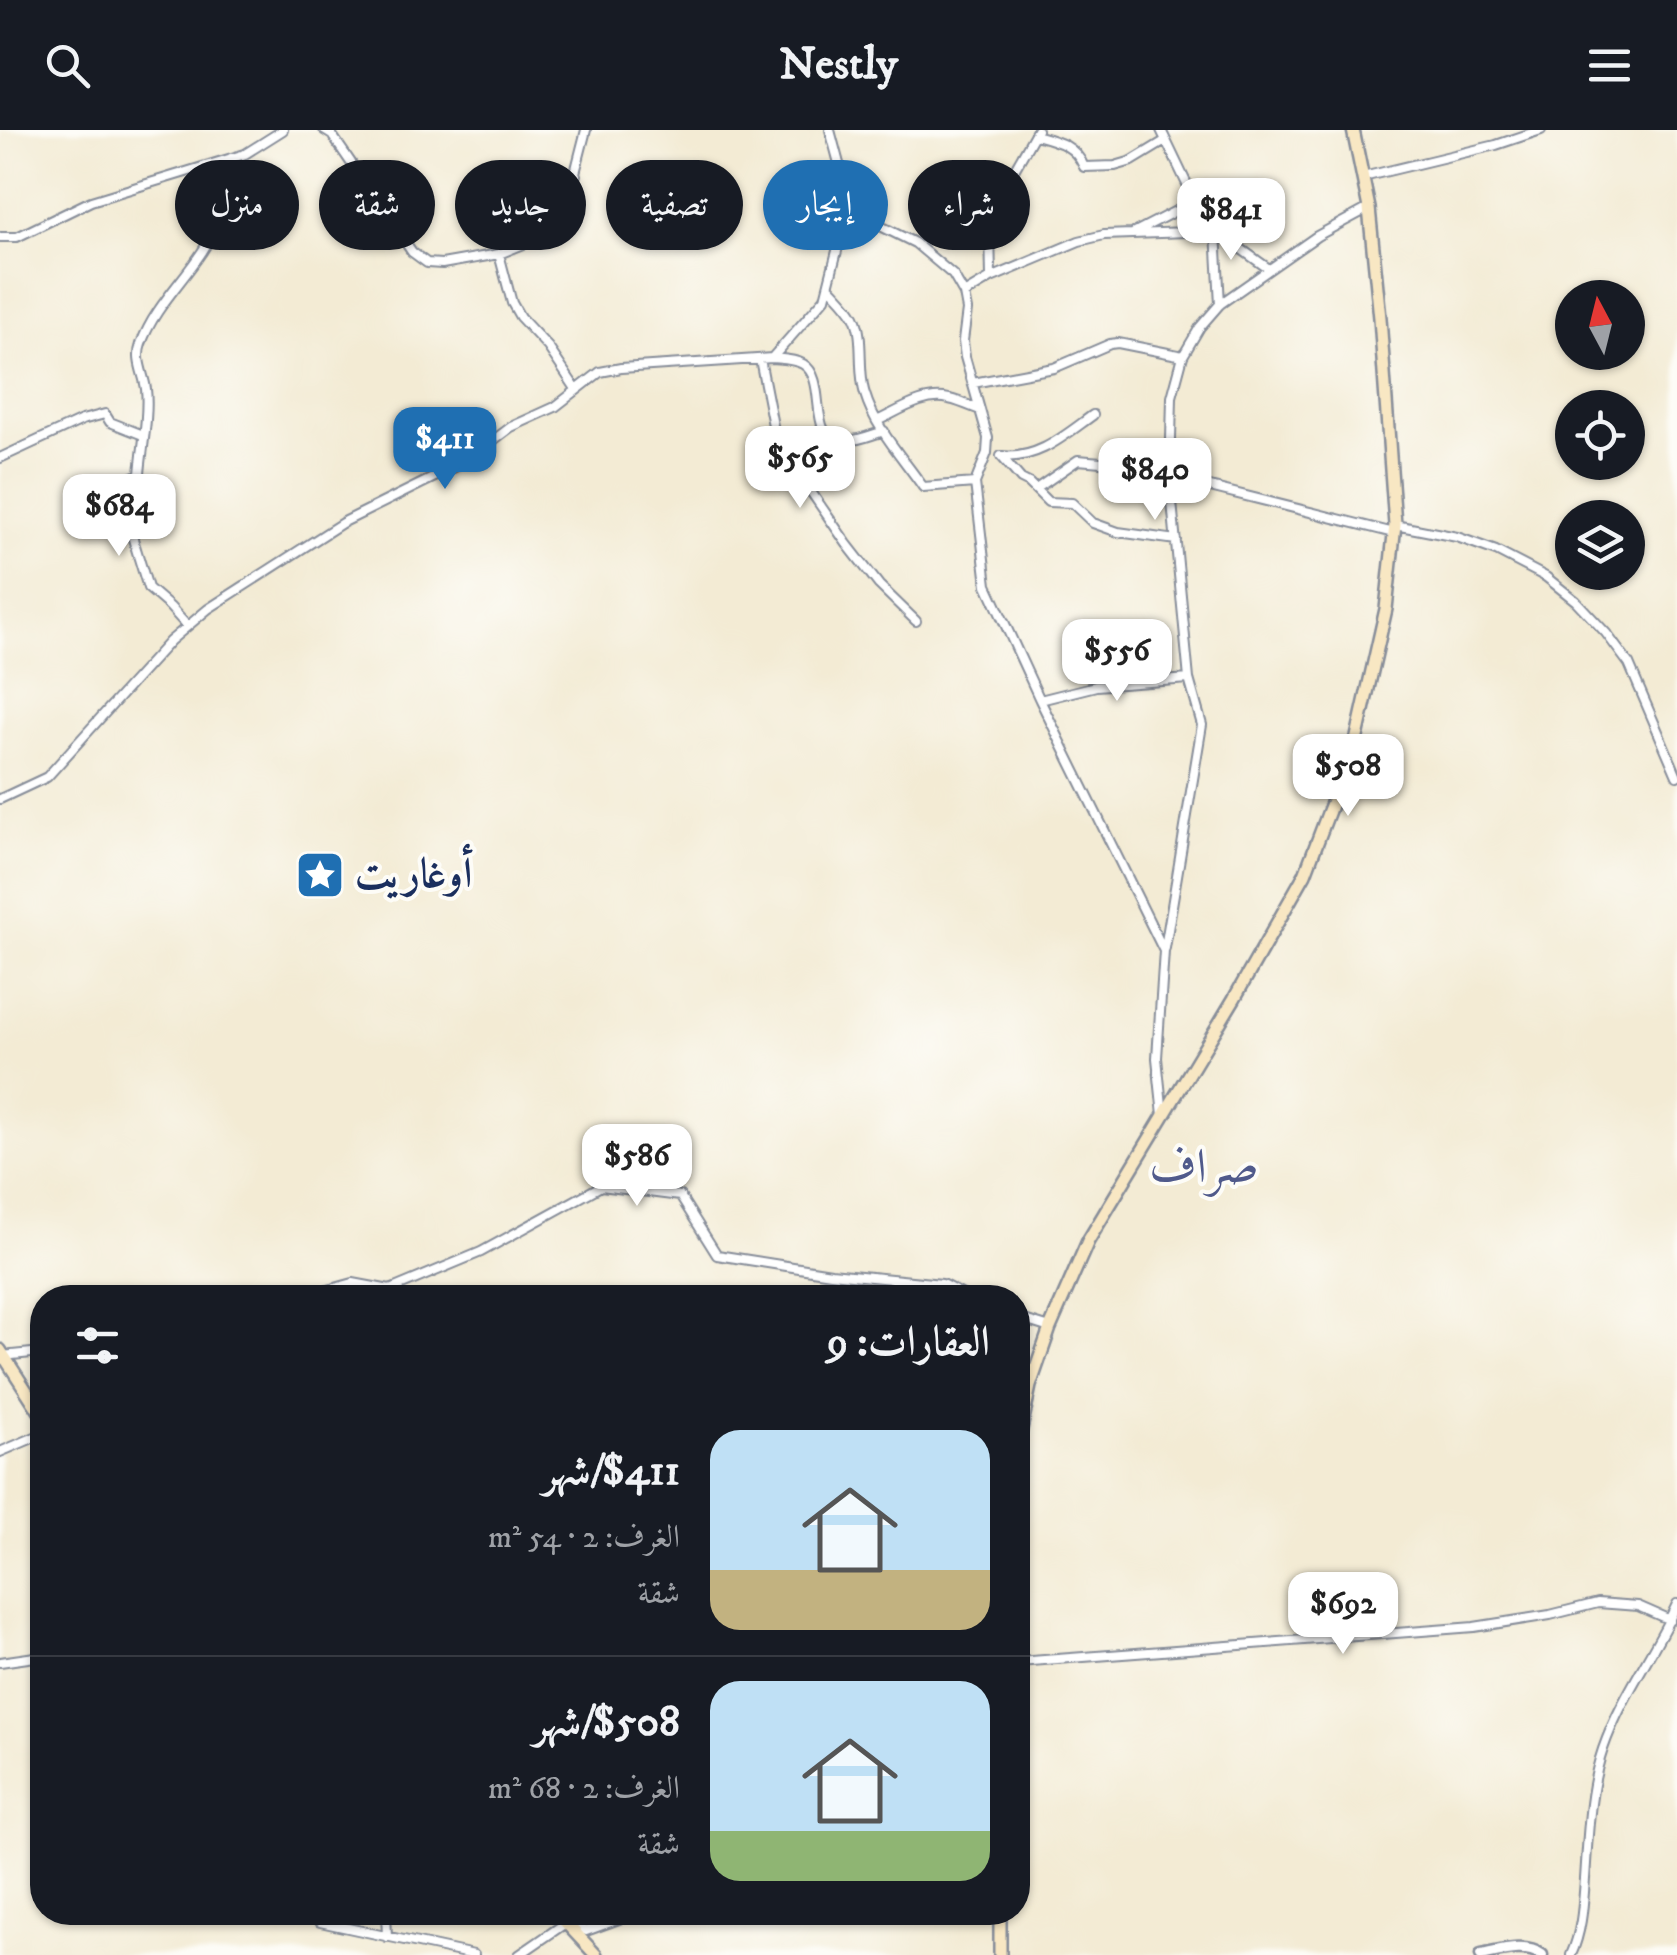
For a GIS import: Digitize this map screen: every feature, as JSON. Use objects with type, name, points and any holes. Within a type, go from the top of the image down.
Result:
[{"type":"main road","points":[[1030,1386],[1088,1241],[1305,874],[1357,736],[1386,609],[1394,529],[1369,208],[1353,130]]},
{"type":"main road","points":[[1,1354],[30,1398]]},
{"type":"main road","points":[[568,1925],[596,1955]]},
{"type":"main road","points":[[1000,1925],[1000,1955]]},
{"type":"street","points":[[0,237],[17,236],[90,200],[245,154],[284,130]]},
{"type":"street","points":[[324,130],[332,135],[412,252],[427,263],[442,264],[508,250]]},
{"type":"street","points":[[579,160],[586,130]]},
{"type":"street","points":[[830,130],[838,160]]},
{"type":"street","points":[[1161,130],[1194,201],[1216,231],[1269,269]]},
{"type":"street","points":[[1363,177],[1496,145],[1541,130]]},
{"type":"street","points":[[991,278],[990,228],[994,211],[1036,132],[1074,149],[1084,167],[1132,161],[1165,141]]},
{"type":"street","points":[[98,494],[110,497],[140,483],[146,386],[139,346],[160,310],[196,264],[219,219],[230,158]]},
{"type":"street","points":[[1131,234],[1194,201]]},
{"type":"street","points":[[1163,1118],[1157,1058],[1164,951],[1202,724],[1189,679],[1170,480],[1172,396],[1183,356],[1200,326],[1220,304],[1317,236],[1369,208]]},
{"type":"street","points":[[888,230],[915,243],[953,275],[964,294],[964,340],[988,438],[988,454],[975,482],[987,585],[1164,951]]},
{"type":"street","points":[[964,294],[991,278],[1079,241],[1104,235],[1216,231]]},
{"type":"street","points":[[1216,231],[1220,304]]},
{"type":"street","points":[[772,358],[825,298],[837,250]]},
{"type":"street","points":[[498,254],[512,304],[576,389]]},
{"type":"street","points":[[829,286],[852,312],[858,326],[864,393],[877,421],[923,487],[975,482]]},
{"type":"street","points":[[973,383],[1054,368],[1118,343],[1183,356]]},
{"type":"street","points":[[0,799],[47,777],[170,641],[208,608],[342,523],[463,463],[511,427],[555,407],[600,372],[772,358],[790,360],[804,364],[813,373],[826,434],[834,440],[847,441],[884,431]]},
{"type":"street","points":[[760,359],[776,441],[846,544],[916,622]]},
{"type":"street","points":[[877,421],[935,398],[980,410]]},
{"type":"street","points":[[0,458],[82,420],[105,414],[110,422],[143,434]]},
{"type":"street","points":[[988,454],[1022,456],[1038,452],[1093,415]]},
{"type":"street","points":[[1001,456],[1048,502],[1072,503],[1093,523],[1118,532],[1176,540]]},
{"type":"street","points":[[1036,490],[1078,460],[1100,462],[1394,529],[1458,538],[1496,551],[1546,577],[1606,633],[1629,664],[1677,776]]},
{"type":"street","points":[[85,498],[140,474]]},
{"type":"street","points":[[121,492],[148,588],[188,626]]},
{"type":"street","points":[[1040,700],[1096,686],[1189,679]]},
{"type":"street","points":[[402,1285],[481,1252],[601,1186],[680,1196],[717,1255],[944,1285]]},
{"type":"street","points":[[1030,1322],[1050,1328]]},
{"type":"street","points":[[1,1354],[30,1353]]},
{"type":"street","points":[[0,1452],[30,1439]]},
{"type":"street","points":[[1030,1661],[1474,1627],[1598,1603],[1638,1606],[1670,1620]]},
{"type":"street","points":[[1572,1955],[1583,1909],[1590,1808],[1602,1750],[1637,1675],[1677,1604]]},
{"type":"street","points":[[0,1662],[30,1658]]},
{"type":"street","points":[[333,1925],[474,1955]]},
{"type":"street","points":[[387,1925],[387,1937]]},
{"type":"street","points":[[518,1955],[552,1925]]},
{"type":"street","points":[[574,1925],[586,1932],[602,1925]]},
{"type":"street","points":[[1481,1955],[1519,1948],[1542,1955]]},
{"type":"place","name":"أوغاريت","points":[[320,875]]},
{"type":"district","name":"صراف","points":[[1204,1168]]}]
